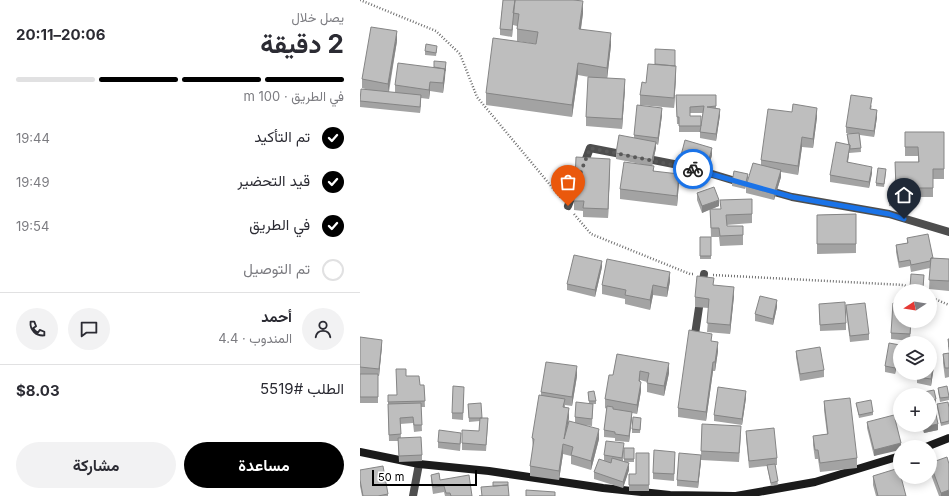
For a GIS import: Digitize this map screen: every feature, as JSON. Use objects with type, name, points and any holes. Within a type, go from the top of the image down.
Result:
[{"type":"street","points":[[568,206],[590,148],[689,167],[748,184]]},
{"type":"street","points":[[762,188],[792,197],[889,214],[949,232]]},
{"type":"street","points":[[693,349],[704,274]]},
{"type":"street","points":[[937,443],[949,438]]},
{"type":"street","points":[[360,452],[419,464],[489,471],[603,488],[670,495],[735,496],[815,482],[893,458]]},
{"type":"street","points":[[413,496],[419,464]]},
{"type":"path","points":[[360,0],[436,30],[460,54],[477,97],[591,234],[690,274],[893,284]]},
{"type":"path","points":[[937,300],[949,305]]},
{"type":"building","points":[[503,0],[515,0],[512,30],[500,29]]},
{"type":"building","points":[[515,0],[583,1],[579,29],[611,33],[607,68],[578,63],[572,105],[486,93],[493,38],[536,44],[538,32],[517,29],[519,14],[513,13]]},
{"type":"building","points":[[371,27],[397,31],[388,84],[362,79]]},
{"type":"building","points":[[426,44],[437,46],[436,53],[425,51]]},
{"type":"building","points":[[655,49],[675,50],[675,66],[655,64]]},
{"type":"building","points":[[434,61],[446,62],[445,71],[445,69],[434,67]]},
{"type":"building","points":[[398,63],[445,69],[443,83],[430,82],[429,90],[395,85]]},
{"type":"building","points":[[648,64],[676,66],[674,98],[640,95],[642,82],[646,83]]},
{"type":"building","points":[[588,77],[625,79],[622,119],[586,117]]},
{"type":"building","points":[[361,89],[421,95],[420,107],[360,101]]},
{"type":"building","points":[[676,95],[716,95],[716,106],[707,107],[720,109],[716,134],[700,132],[701,126],[679,126]],"holes":[[[704,106],[701,126],[701,116],[690,116],[690,107]]]},
{"type":"building","points":[[851,95],[872,98],[870,109],[877,110],[874,131],[846,127]]},
{"type":"building","points":[[793,104],[817,108],[813,139],[802,137],[798,166],[761,160],[768,109],[792,112]]},
{"type":"building","points":[[637,105],[662,108],[658,138],[634,135]]},
{"type":"building","points":[[905,132],[944,132],[944,169],[933,169],[933,188],[896,188],[895,162],[919,162],[918,147],[905,147]]},
{"type":"building","points":[[859,133],[861,148],[850,149],[847,134]]},
{"type":"building","points":[[619,135],[656,142],[652,160],[616,153]]},
{"type":"building","points":[[685,140],[712,148],[708,163],[703,161],[701,169],[679,163]]},
{"type":"building","points":[[836,142],[850,145],[847,162],[872,167],[869,182],[830,175]]},
{"type":"building","points":[[576,157],[610,159],[608,209],[583,208],[584,201],[574,201]]},
{"type":"building","points":[[624,162],[654,166],[653,171],[679,174],[677,196],[620,189]]},
{"type":"building","points":[[753,163],[781,170],[774,194],[746,186]]},
{"type":"building","points":[[878,168],[886,169],[884,184],[876,183]]},
{"type":"building","points":[[734,171],[748,174],[745,186],[732,182]]},
{"type":"building","points":[[714,187],[719,200],[702,206],[697,193]]},
{"type":"building","points":[[890,189],[896,189],[896,191],[911,191],[910,201],[889,199]]},
{"type":"building","points":[[752,199],[752,214],[726,215],[727,226],[743,226],[743,235],[720,236],[719,228],[711,228],[710,209],[721,209],[720,200]]},
{"type":"building","points":[[856,214],[856,244],[817,244],[817,215]]},
{"type":"building","points":[[928,234],[933,258],[931,258],[930,261],[911,265],[910,260],[899,262],[896,245],[908,243],[907,238]]},
{"type":"building","points":[[700,237],[711,237],[711,256],[700,256]]},
{"type":"building","points":[[574,255],[602,261],[595,290],[567,284]]},
{"type":"building","points":[[931,258],[949,259],[949,281],[929,280]]},
{"type":"building","points":[[607,259],[670,272],[667,288],[653,285],[650,300],[625,295],[626,290],[602,285]]},
{"type":"building","points":[[911,274],[924,275],[923,284],[910,284]]},
{"type":"building","points":[[697,276],[714,278],[713,285],[734,287],[730,325],[707,323],[709,299],[695,297]]},
{"type":"building","points":[[760,296],[777,300],[773,319],[755,314]]},
{"type":"building","points":[[845,302],[846,323],[820,325],[819,304]]},
{"type":"building","points":[[865,303],[869,334],[850,336],[846,305]]},
{"type":"building","points":[[893,303],[893,328],[910,328],[910,334],[891,333]]},
{"type":"building","points":[[689,330],[712,334],[711,341],[718,342],[715,362],[713,362],[706,412],[678,408]]},
{"type":"building","points":[[360,337],[382,340],[379,369],[360,367]]},
{"type":"building","points":[[889,343],[893,344],[893,368],[885,366]]},
{"type":"building","points":[[820,347],[824,370],[800,374],[796,351]]},
{"type":"building","points":[[949,353],[949,368],[945,368],[943,354]]},
{"type":"building","points":[[617,354],[669,363],[664,386],[647,383],[649,373],[640,371],[639,381],[641,382],[637,405],[605,399],[609,375],[613,375]]},
{"type":"building","points":[[546,362],[577,366],[572,397],[541,392]]},
{"type":"building","points":[[396,369],[406,369],[406,376],[419,376],[420,385],[424,385],[425,401],[388,402],[388,395],[397,395]]},
{"type":"building","points":[[360,374],[378,374],[378,397],[360,397]]},
{"type":"building","points":[[453,386],[464,387],[463,413],[452,413]]},
{"type":"building","points":[[947,386],[949,397],[940,398],[938,388]]},
{"type":"building","points":[[718,387],[746,391],[742,419],[714,415]]},
{"type":"building","points":[[594,391],[596,401],[589,401],[588,392]]},
{"type":"building","points":[[539,395],[565,399],[563,407],[569,408],[564,439],[569,421],[599,429],[591,461],[571,455],[573,447],[563,444],[559,471],[530,466],[534,439],[532,438]]},
{"type":"building","points":[[850,398],[857,458],[820,463],[818,450],[815,450],[813,436],[828,434],[824,401]]},
{"type":"building","points":[[871,400],[873,412],[859,415],[856,403]]},
{"type":"building","points":[[576,402],[593,404],[592,419],[575,417]]},
{"type":"building","points":[[948,402],[949,421],[941,423],[937,404]]},
{"type":"building","points":[[421,403],[422,425],[414,425],[413,417],[400,418],[401,434],[389,435],[388,404]]},
{"type":"building","points":[[481,403],[482,418],[469,418],[468,404]]},
{"type":"building","points":[[607,406],[613,407],[613,409],[632,412],[629,436],[615,434],[615,432],[604,430]]},
{"type":"building","points":[[893,415],[893,432],[898,432],[900,440],[893,440],[893,445],[874,450],[867,422]]},
{"type":"building","points":[[633,417],[641,418],[640,430],[632,429]]},
{"type":"building","points":[[480,418],[488,418],[486,445],[462,443],[462,430],[479,431]]},
{"type":"building","points":[[702,424],[741,426],[739,453],[701,451]]},
{"type":"building","points":[[774,428],[777,458],[749,461],[746,431]]},
{"type":"building","points":[[439,430],[461,433],[460,444],[438,442]]},
{"type":"building","points":[[421,437],[422,455],[399,456],[398,438]]},
{"type":"building","points":[[606,441],[624,443],[622,458],[604,455]]},
{"type":"building","points":[[624,448],[634,448],[634,459],[624,459]]},
{"type":"building","points":[[654,450],[675,452],[674,474],[653,473]]},
{"type":"building","points":[[636,453],[649,453],[649,485],[629,485],[629,474],[636,474]]},
{"type":"building","points":[[679,453],[701,455],[698,482],[677,480]]},
{"type":"building","points":[[947,457],[949,464],[949,490],[941,493],[937,482],[937,461]]},
{"type":"building","points":[[612,458],[629,463],[623,482],[594,472],[599,459],[611,463]]},
{"type":"building","points":[[775,464],[778,481],[771,483],[767,465]]},
{"type":"building","points":[[383,466],[388,494],[363,496],[360,470]]},
{"type":"building","points":[[893,470],[893,484],[903,484],[906,496],[878,496],[873,476]]},
{"type":"building","points":[[439,473],[440,480],[469,475],[472,496],[451,496],[450,493],[446,493],[444,486],[433,487],[431,475]]},
{"type":"building","points":[[493,482],[508,482],[508,485],[493,486]]},
{"type":"building","points":[[508,485],[509,496],[482,496],[481,487]]},
{"type":"building","points":[[526,490],[555,492],[555,496],[526,496]]},
{"type":"way so far","points":[[568,206],[590,148],[675,164],[693,169]]},
{"type":"route","points":[[693,169],[792,197],[889,214],[904,219]]}]
